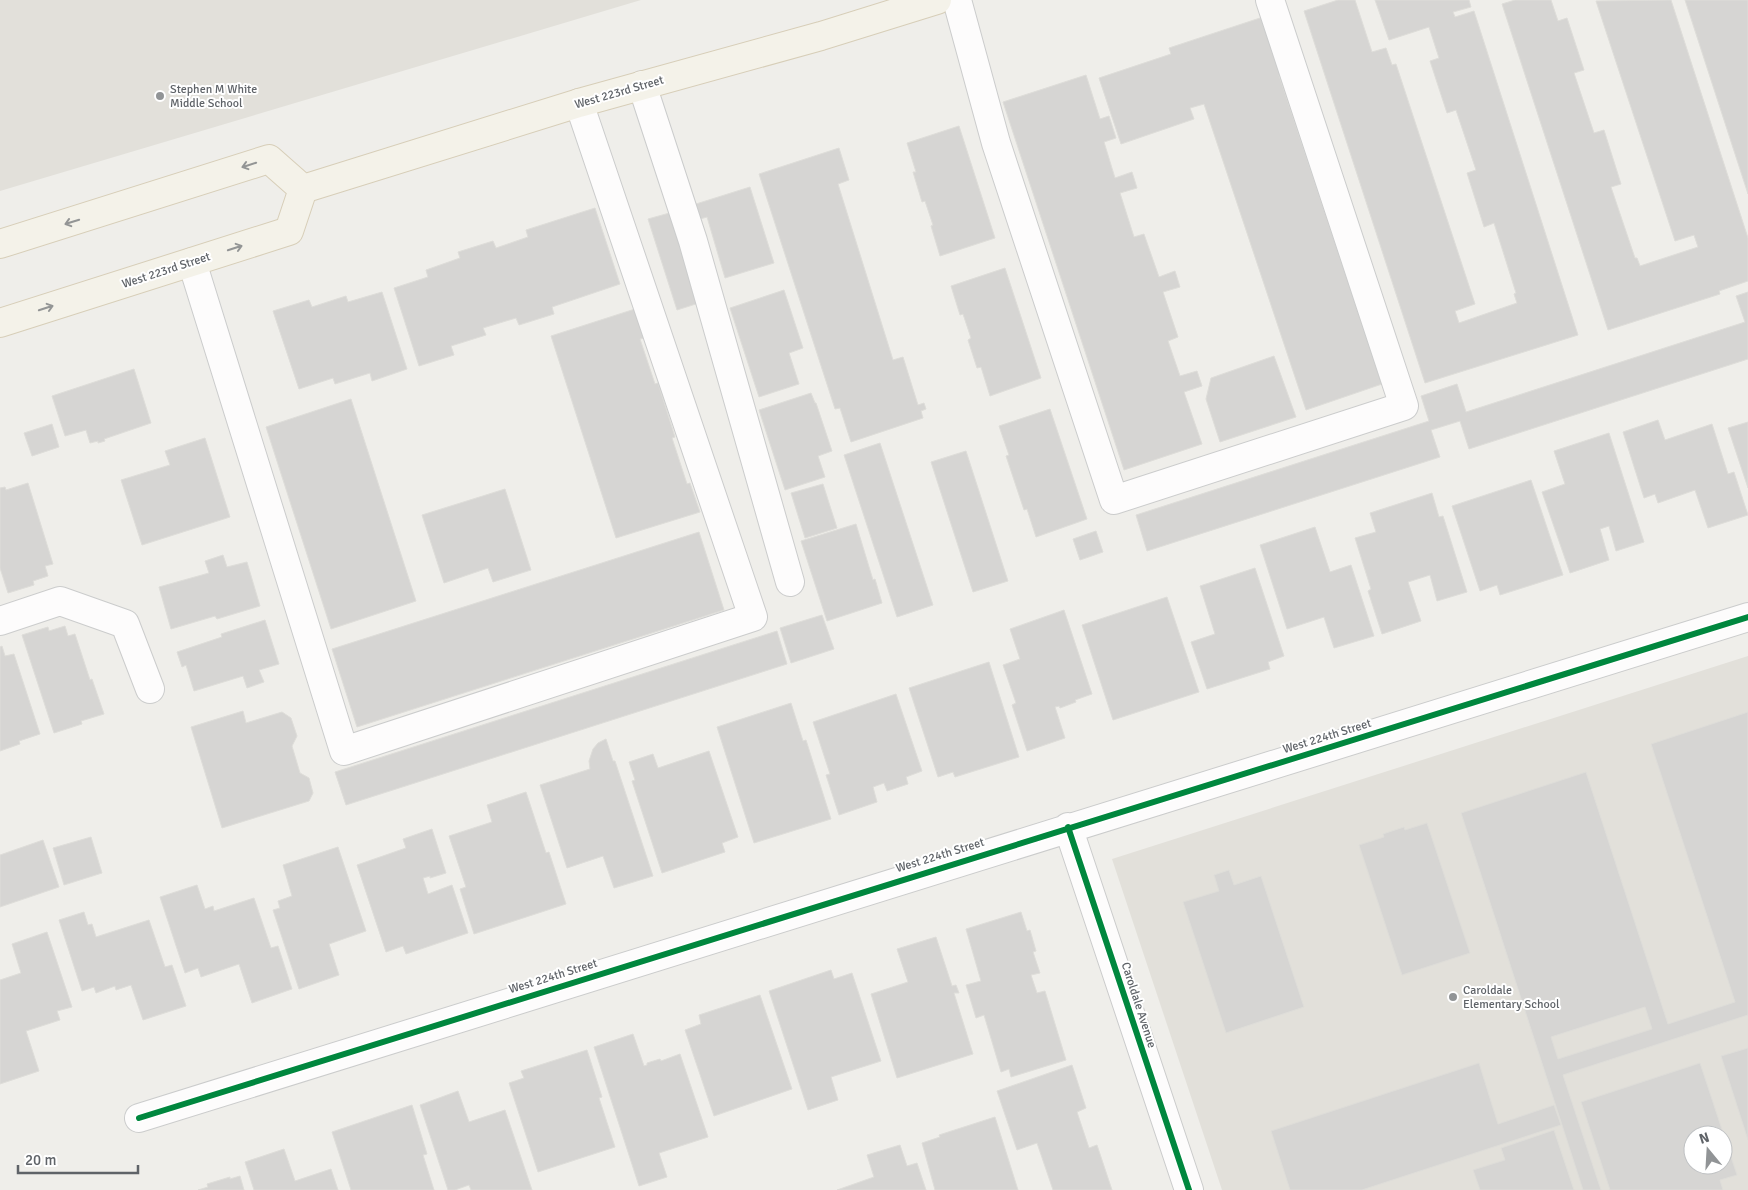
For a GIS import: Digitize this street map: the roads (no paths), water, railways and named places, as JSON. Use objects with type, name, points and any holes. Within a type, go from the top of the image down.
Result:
[{"type":"main road","name":"West 223rd Street","points":[[0,323],[289,231],[303,189],[579,103],[821,36],[937,0]]},
{"type":"main road","points":[[0,244],[269,159],[303,189]]},
{"type":"street","points":[[957,0],[996,143],[1114,500],[1404,406],[1270,0]]},
{"type":"street","points":[[642,85],[693,241],[790,582]]},
{"type":"street","points":[[192,262],[344,751],[753,617],[579,103]]},
{"type":"street","points":[[0,621],[60,601],[125,624],[150,689]]},
{"type":"street","name":"West 224th Street","points":[[139,1118],[1068,827],[1748,617]]},
{"type":"street","name":"Caroldale Avenue","points":[[1068,827],[1189,1190]]},
{"type":"place","name":"Stephen M White Middle School","points":[[160,96]]},
{"type":"place","name":"Caroldale Elementary School","points":[[1453,997]]}]
